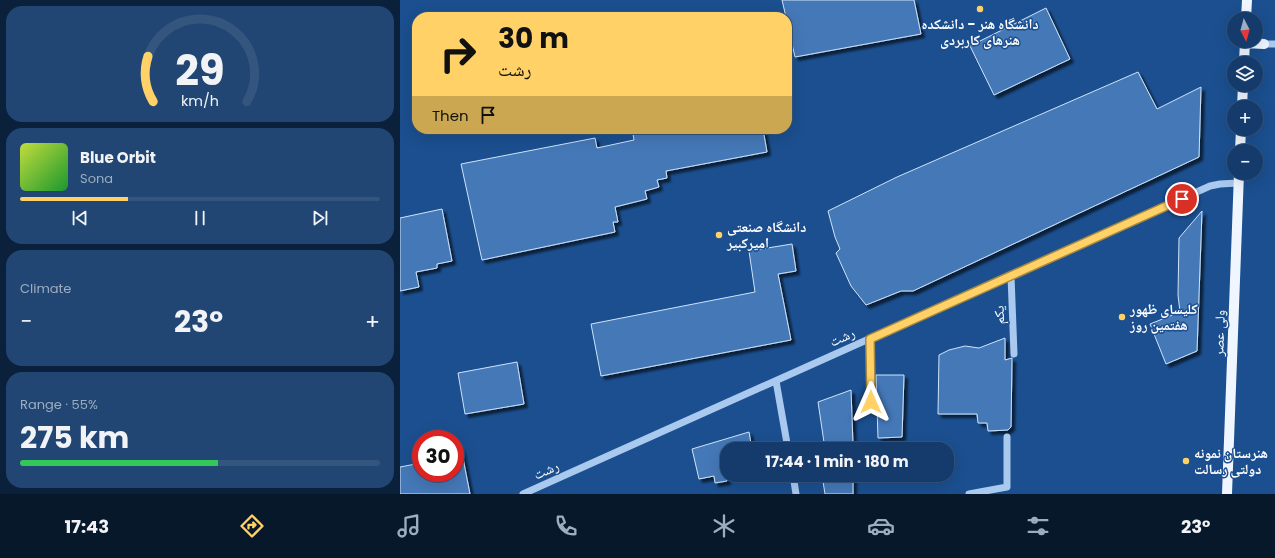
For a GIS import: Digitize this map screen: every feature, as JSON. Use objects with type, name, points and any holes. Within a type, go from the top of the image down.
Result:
[{"type":"main road","points":[[1246,0],[1246,12]]},
{"type":"main road","name":"ولی عصر","points":[[1228,494],[1239,180]]},
{"type":"street","points":[[1264,44],[1275,44]]},
{"type":"street","name":"رشت","points":[[523,494],[1210,186],[1233,180]]},
{"type":"street","name":"یکم","points":[[1011,276],[1014,354]]},
{"type":"street","points":[[870,339],[871,402]]},
{"type":"street","points":[[776,381],[787,442]]},
{"type":"street","points":[[969,494],[1007,487],[1007,437]]},
{"type":"street","points":[[794,482],[796,494]]},
{"type":"building","points":[[782,0],[914,0],[921,34],[795,57],[792,44],[792,12],[785,12]]},
{"type":"building","points":[[1046,8],[1070,59],[994,95],[970,46]]},
{"type":"building","points":[[1138,72],[1157,109],[1201,87],[1199,157],[913,291],[901,291],[866,305],[851,286],[836,253],[840,249],[828,211],[897,177]]},
{"type":"building","points":[[633,134],[764,134],[767,152],[666,171],[667,178],[657,180],[659,187],[645,191],[647,199],[615,207],[618,222],[613,222],[615,232],[482,260],[461,164],[595,138],[597,148],[634,140]]},
{"type":"building","points":[[442,209],[452,261],[437,264],[437,268],[416,272],[419,287],[400,291],[400,218]]},
{"type":"building","points":[[1202,211],[1197,351],[1166,364],[1150,324],[1180,312],[1178,295],[1179,238]]},
{"type":"building","points":[[792,244],[796,271],[778,274],[791,340],[601,376],[591,324],[755,292],[749,251]]},
{"type":"building","points":[[1005,338],[1005,360],[1012,358],[1011,427],[1008,430],[988,431],[987,423],[978,423],[977,414],[938,414],[939,355],[949,350],[965,346],[979,348]]},
{"type":"building","points":[[517,362],[524,404],[465,414],[458,373]]},
{"type":"building","points":[[876,375],[904,375],[902,437],[878,438]]},
{"type":"building","points":[[851,390],[853,442],[824,442],[818,402]]},
{"type":"building","points":[[749,432],[751,442],[720,442],[721,482],[715,483],[714,476],[699,479],[692,449]]},
{"type":"building","points":[[464,463],[470,494],[400,494],[400,467],[412,465],[412,482],[464,482]]},
{"type":"building","points":[[823,482],[853,482],[853,494],[825,494]]},
{"type":"place","name":"دانشگاه هنر - دانشکده هنرهای کاربردی","points":[[980,9]]},
{"type":"place","name":"دانشگاه صنعتی امیرکبیر","points":[[719,235]]},
{"type":"place","name":"کلیسای ظهور هفتمین روز","points":[[1122,317]]},
{"type":"place","name":"هنرستان نمونه دولتی رسالت","points":[[1186,461]]},
{"type":"route","points":[[871,402],[870,339],[1182,199]]}]
